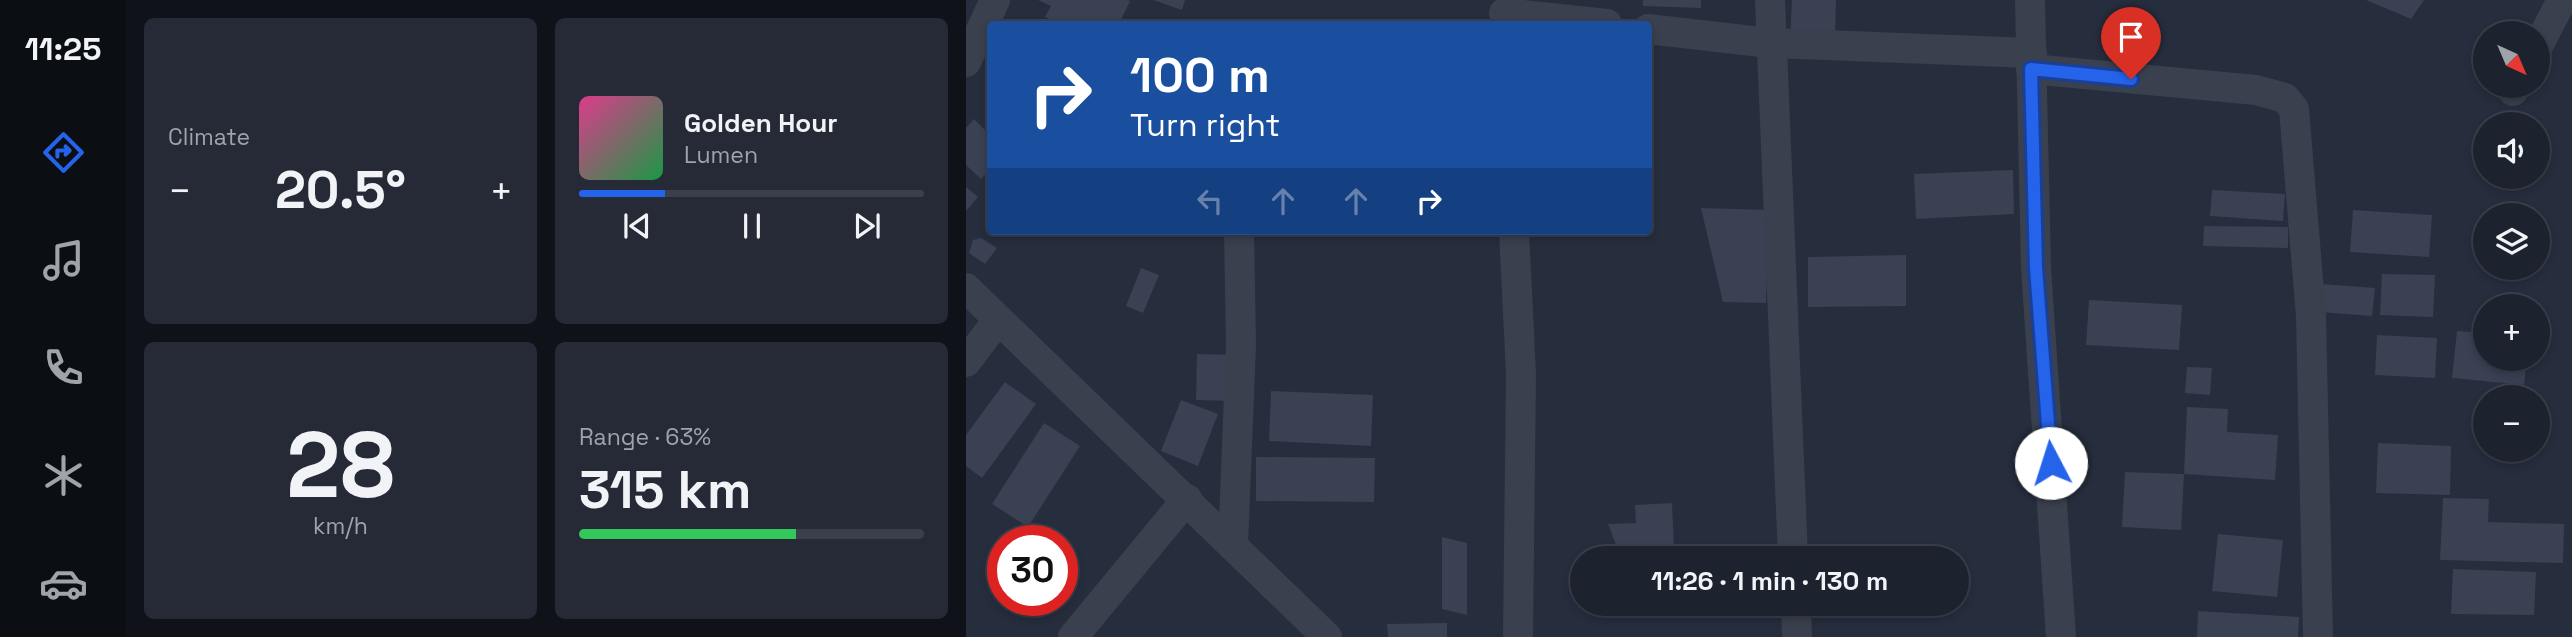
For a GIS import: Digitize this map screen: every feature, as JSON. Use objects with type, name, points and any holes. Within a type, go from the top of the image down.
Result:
[{"type":"street","points":[[966,62],[995,0]]},
{"type":"street","points":[[1770,0],[1792,546]]},
{"type":"street","points":[[2030,0],[2036,268],[2061,637]]},
{"type":"street","points":[[2550,24],[2563,0]]},
{"type":"street","points":[[1504,12],[1580,21]]},
{"type":"street","points":[[1652,29],[1770,43],[2031,61],[2256,90],[2285,98],[2294,109],[2311,316],[2318,637]]},
{"type":"street","points":[[1233,546],[1241,345],[1240,235]]},
{"type":"street","points":[[1514,235],[1521,374],[1518,637]]},
{"type":"street","points":[[966,288],[1327,637]]},
{"type":"street","points":[[966,362],[998,320]]},
{"type":"street","points":[[1073,637],[1187,499]]},
{"type":"street","points":[[1796,616],[1797,637]]},
{"type":"building","points":[[1038,0],[1130,1],[1120,21],[1055,21],[1045,17],[1051,6]]},
{"type":"building","points":[[1153,0],[1185,0],[1182,10]]},
{"type":"building","points":[[1643,0],[1701,0],[1701,8],[1643,6]]},
{"type":"building","points":[[1792,0],[1836,0],[1835,40],[1790,39]]},
{"type":"building","points":[[2366,0],[2424,0],[2411,19]]},
{"type":"building","points":[[974,119],[987,132],[987,172],[981,179],[966,165],[966,128]]},
{"type":"building","points":[[2013,170],[2014,214],[1916,219],[1914,174]]},
{"type":"building","points":[[966,187],[978,197],[966,211]]},
{"type":"building","points":[[2212,190],[2285,194],[2283,221],[2210,216]]},
{"type":"building","points":[[1701,208],[1769,210],[1766,303],[1723,302]]},
{"type":"building","points":[[2353,210],[2432,215],[2429,257],[2350,252]]},
{"type":"building","points":[[2204,226],[2288,227],[2288,248],[2203,246]]},
{"type":"building","points":[[981,238],[997,248],[985,264],[969,253],[973,240]]},
{"type":"building","points":[[1906,255],[1906,306],[1808,307],[1808,257]]},
{"type":"building","points":[[1141,268],[1159,275],[1143,313],[1126,306]]},
{"type":"building","points":[[2382,274],[2435,275],[2433,317],[2380,315]]},
{"type":"building","points":[[2321,284],[2375,288],[2372,316],[2319,312]]},
{"type":"building","points":[[2089,300],[2182,305],[2179,350],[2086,345]]},
{"type":"building","points":[[2457,331],[2473,332],[2473,371],[2526,371],[2524,385],[2452,378]]},
{"type":"building","points":[[2377,335],[2437,338],[2435,378],[2375,375]]},
{"type":"building","points":[[1197,354],[1233,355],[1232,401],[1196,400]]},
{"type":"building","points":[[2187,367],[2212,368],[2210,395],[2185,393]]},
{"type":"building","points":[[1005,382],[1036,404],[982,478],[966,466],[966,435]]},
{"type":"building","points":[[1271,391],[1373,395],[1371,446],[1269,441]]},
{"type":"building","points":[[1181,400],[1218,414],[1198,466],[1161,451]]},
{"type":"building","points":[[2187,407],[2228,409],[2227,432],[2278,435],[2275,480],[2184,474]]},
{"type":"building","points":[[1044,423],[1080,446],[1029,525],[1025,525],[992,504]]},
{"type":"building","points":[[2378,443],[2451,446],[2450,495],[2376,493]]},
{"type":"building","points":[[1256,457],[1375,458],[1374,502],[1256,501]]},
{"type":"building","points":[[2125,472],[2184,474],[2181,530],[2122,527]]},
{"type":"building","points":[[2443,498],[2489,499],[2488,522],[2564,524],[2563,563],[2440,560]]},
{"type":"building","points":[[1672,503],[1674,546],[1616,546],[1608,524],[1636,523],[1635,505]]},
{"type":"building","points":[[2218,534],[2283,540],[2277,597],[2212,591]]},
{"type":"building","points":[[1442,537],[1467,543],[1467,615],[1442,609]]},
{"type":"building","points":[[2453,569],[2536,572],[2534,615],[2451,614]]},
{"type":"building","points":[[2198,611],[2299,617],[2298,637],[2197,637]]},
{"type":"building","points":[[1447,623],[1447,637],[1388,637],[1387,624]]},
{"type":"route","points":[[2051,463],[2036,268],[2031,69],[2131,79]]}]
